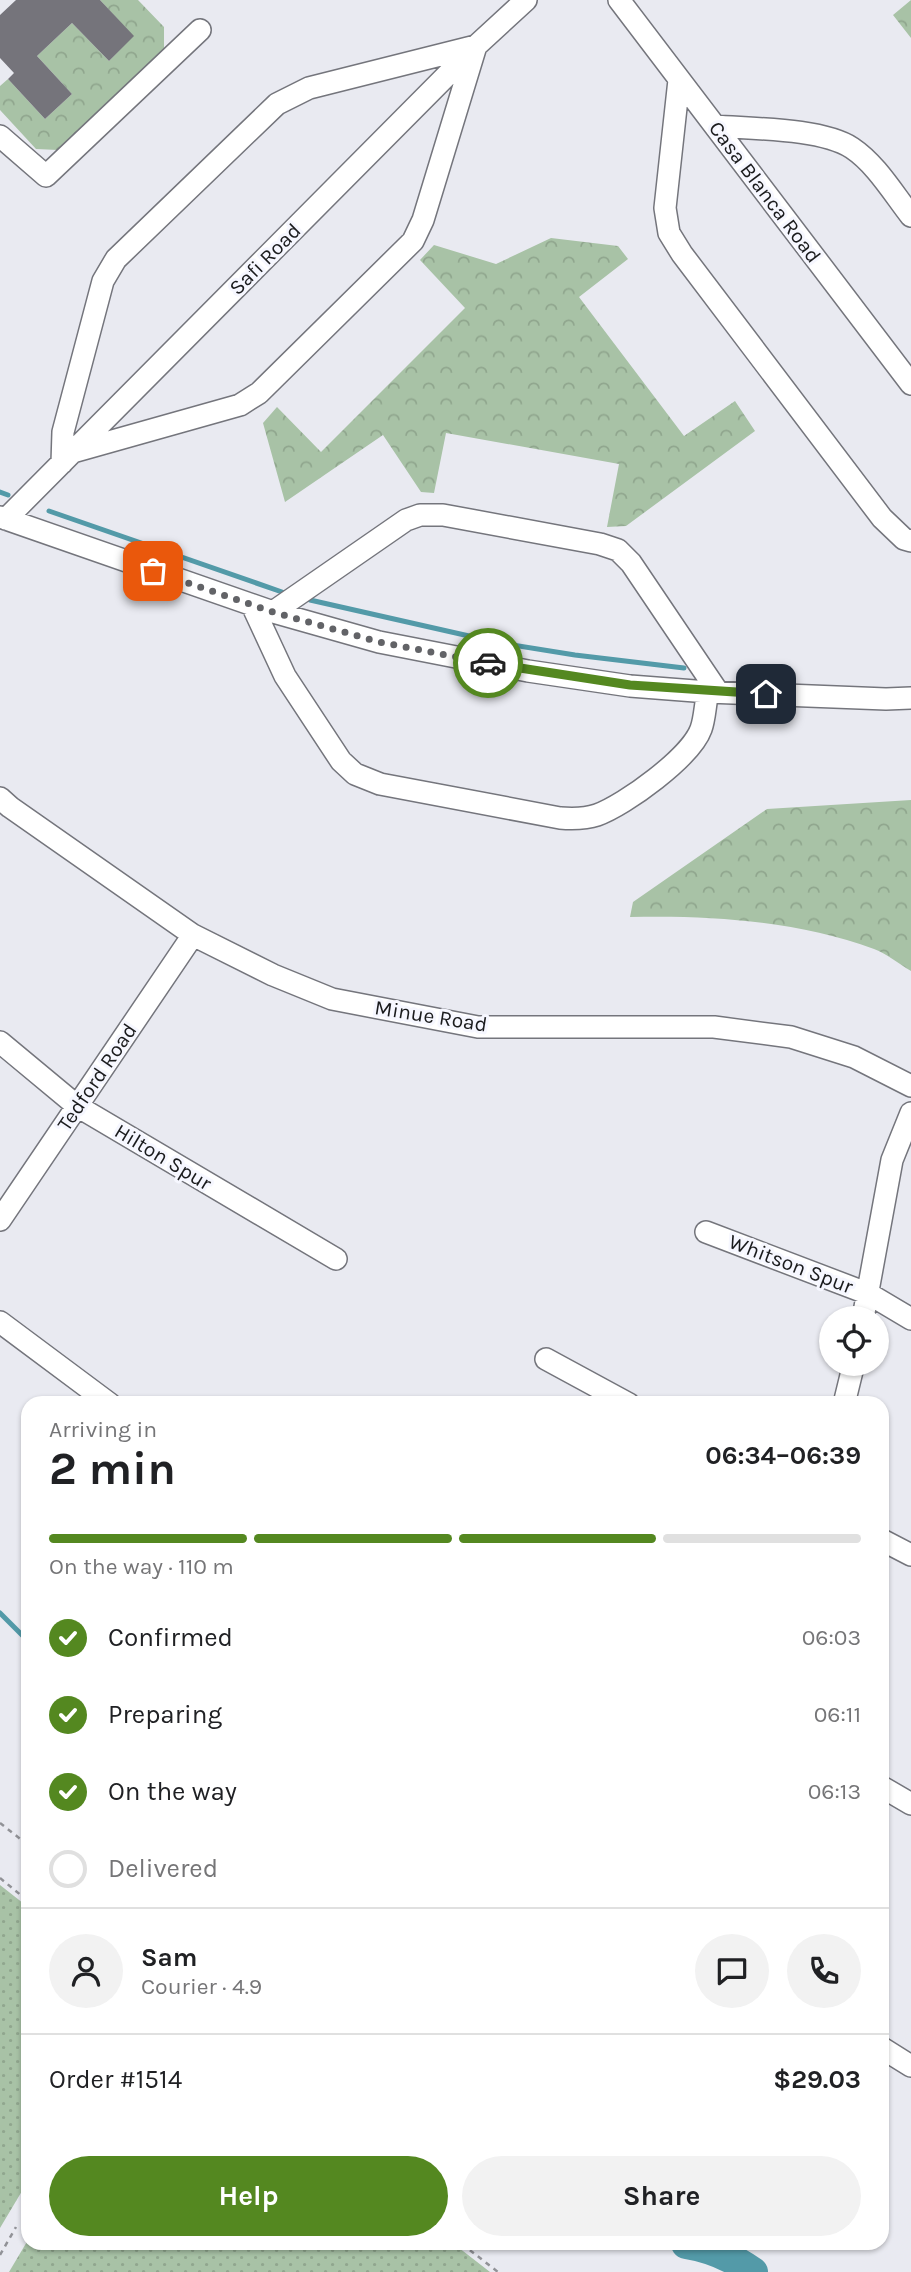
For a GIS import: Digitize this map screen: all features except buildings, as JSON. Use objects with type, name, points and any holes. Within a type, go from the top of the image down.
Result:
[{"type":"street","name":"Safi Road","points":[[3,518],[67,458],[476,46],[526,0]]},
{"type":"street","name":"Casa Blanca Road","points":[[619,0],[911,384]]},
{"type":"street","points":[[0,136],[46,176],[200,30]]},
{"type":"street","points":[[476,46],[423,220],[412,242],[259,393],[240,405],[67,458],[62,432],[103,281],[116,260],[277,104],[309,88],[476,46]]},
{"type":"street","points":[[679,80],[665,208],[669,233],[682,254],[882,518],[911,541]]},
{"type":"street","points":[[715,126],[819,135],[851,147],[872,166],[911,216]]},
{"type":"street","points":[[251,605],[285,676],[341,761],[355,774],[380,784],[419,792],[559,818],[575,819],[596,815],[616,806],[688,752],[701,730],[713,692],[631,562],[618,550],[600,544],[443,515],[420,515],[406,520],[273,612]]},
{"type":"street","points":[[3,518],[251,605],[379,642],[528,671],[630,685],[713,692],[911,698]]},
{"type":"street","name":"Minue Road","points":[[0,798],[194,935],[273,975],[332,999],[478,1027],[714,1027],[791,1037],[854,1057],[911,1086]]},
{"type":"street","name":"Tedford Road","points":[[0,1220],[194,935]]},
{"type":"street","name":"Hilton Spur","points":[[0,1042],[77,1106],[336,1259]]},
{"type":"street","points":[[866,1306],[892,1160],[911,1113]]},
{"type":"street","name":"Whitson Spur","points":[[706,1233],[869,1294],[911,1319]]},
{"type":"street","points":[[0,1322],[99,1396]]},
{"type":"street","points":[[546,1359],[614,1396]]},
{"type":"street","points":[[846,1396],[851,1376]]},
{"type":"street","points":[[889,1544],[911,1555]]},
{"type":"street","points":[[889,1791],[911,1804]]},
{"type":"street","points":[[889,2052],[911,2066]]},
{"type":"path","points":[[0,1823],[21,1840]]},
{"type":"path","points":[[0,1878],[21,1895]]},
{"type":"path","points":[[0,2255],[16,2227]]},
{"type":"path","points":[[470,2250],[498,2272]]},
{"type":"green space","points":[[100,0],[138,0],[164,27],[164,50],[58,150],[36,149],[0,110],[0,86],[8,79],[45,119],[72,94],[37,56],[72,23],[109,61],[133,36]]},
{"type":"green space","points":[[911,0],[911,38],[893,15]]},
{"type":"green space","points":[[551,238],[618,246],[628,259],[579,297],[684,436],[735,401],[755,431],[626,526],[607,527],[619,464],[446,433],[434,493],[421,492],[383,435],[285,502],[263,423],[277,407],[321,452],[465,308],[420,260],[434,245],[496,264]]},
{"type":"green space","points":[[911,800],[911,971],[874,949],[785,926],[692,917],[630,917],[633,902],[767,809]]},
{"type":"green space","points":[[0,1885],[21,1902],[21,2193],[0,2228]]},
{"type":"green space","points":[[22,2250],[462,2250],[490,2272],[9,2272]]},
{"type":"waterway","points":[[0,492],[8,495]]},
{"type":"waterway","points":[[49,511],[282,592]]},
{"type":"waterway","points":[[310,600],[500,643],[684,668]]},
{"type":"waterway","points":[[0,1613],[21,1634]]},
{"type":"waterway","points":[[710,2250],[753,2272]]},
{"type":"way so far","points":[[153,571],[273,612],[379,642],[488,663]]},
{"type":"route","points":[[488,663],[630,685],[766,694]]}]
